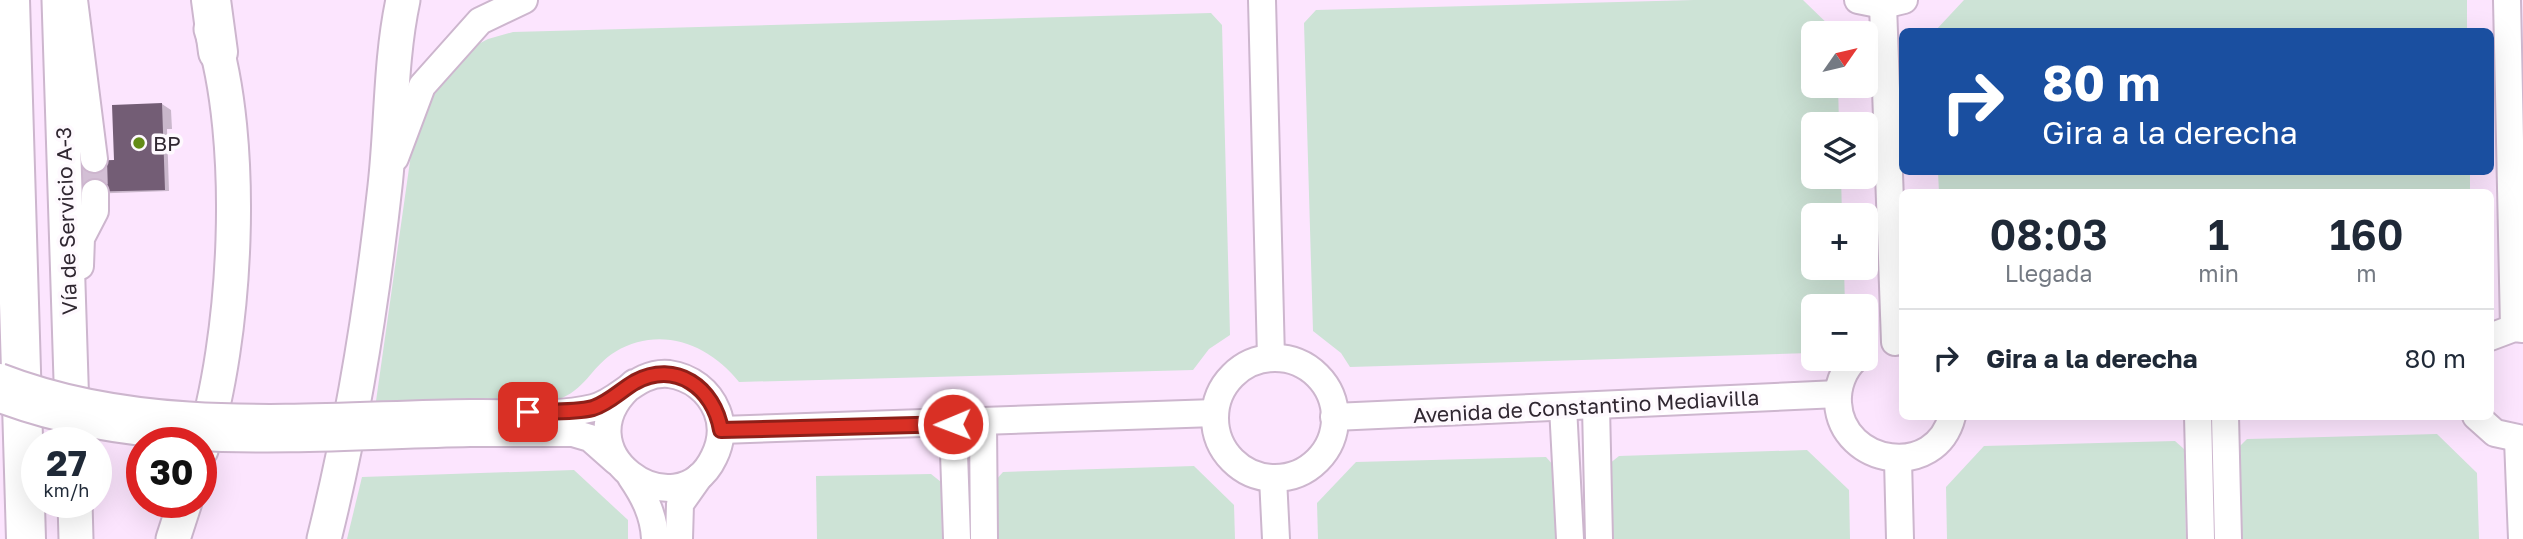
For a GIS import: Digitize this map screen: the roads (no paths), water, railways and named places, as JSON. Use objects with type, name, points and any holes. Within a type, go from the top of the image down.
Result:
[{"type":"highway","points":[[10,0],[26,539]]},
{"type":"highway","points":[[211,0],[218,52]]},
{"type":"main road","name":"Vía de Servicio A-3","points":[[59,0],[72,427]]},
{"type":"main road","points":[[202,0],[218,52],[232,164],[232,276],[209,427]]},
{"type":"main road","points":[[324,539],[338,481],[374,281],[385,183],[395,37],[403,0]]},
{"type":"main road","points":[[173,539],[180,518]]},
{"type":"street","points":[[75,0],[94,159]]},
{"type":"street","points":[[385,183],[422,86],[480,21],[524,0]]},
{"type":"street","points":[[1262,0],[1270,358]]},
{"type":"street","points":[[2507,0],[2509,331]]},
{"type":"street","points":[[1878,348],[1899,342],[1882,2]]},
{"type":"street","points":[[80,427],[81,237],[95,211],[95,194]]},
{"type":"street","points":[[1270,358],[1284,359],[1310,370],[1328,390],[1335,417],[1329,444],[1322,456],[1300,472],[1273,478],[1247,471],[1226,453],[1219,440],[1215,413],[1220,393],[1233,375],[1250,363],[1270,358]]},
{"type":"street","points":[[1847,371],[1838,394],[1839,414],[1847,433],[1870,452],[1898,460],[1915,457],[1942,438],[1950,420]]},
{"type":"street","points":[[0,399],[104,427],[176,435],[267,437],[470,423],[595,407],[649,376],[667,374],[684,377],[699,386],[710,398],[718,413],[721,430],[719,446],[680,504],[679,539]]},
{"type":"street","points":[[0,377],[100,404],[162,414],[470,423],[573,433],[590,438],[624,470],[660,488],[690,482],[702,473]]},
{"type":"street","points":[[634,383],[616,401],[608,426],[611,452],[644,496],[654,524],[655,539]]},
{"type":"street","name":"Avenida de Constantino Mediavilla","points":[[1335,417],[1838,394]]},
{"type":"street","points":[[1563,407],[1570,539]]},
{"type":"street","points":[[1596,407],[1599,539]]},
{"type":"street","points":[[721,430],[1215,413]]},
{"type":"street","points":[[2198,420],[2201,539]]},
{"type":"street","points":[[2225,420],[2228,539]]},
{"type":"street","points":[[2480,420],[2495,433],[2520,439],[2522,539]]},
{"type":"street","points":[[982,423],[984,539]]},
{"type":"street","points":[[953,424],[957,539]]},
{"type":"street","points":[[1898,460],[1900,539]]},
{"type":"street","points":[[1273,478],[1276,539]]},
{"type":"tunnel","points":[[94,159],[95,193]]},
{"type":"place","name":"BP","points":[[139,143]]}]
